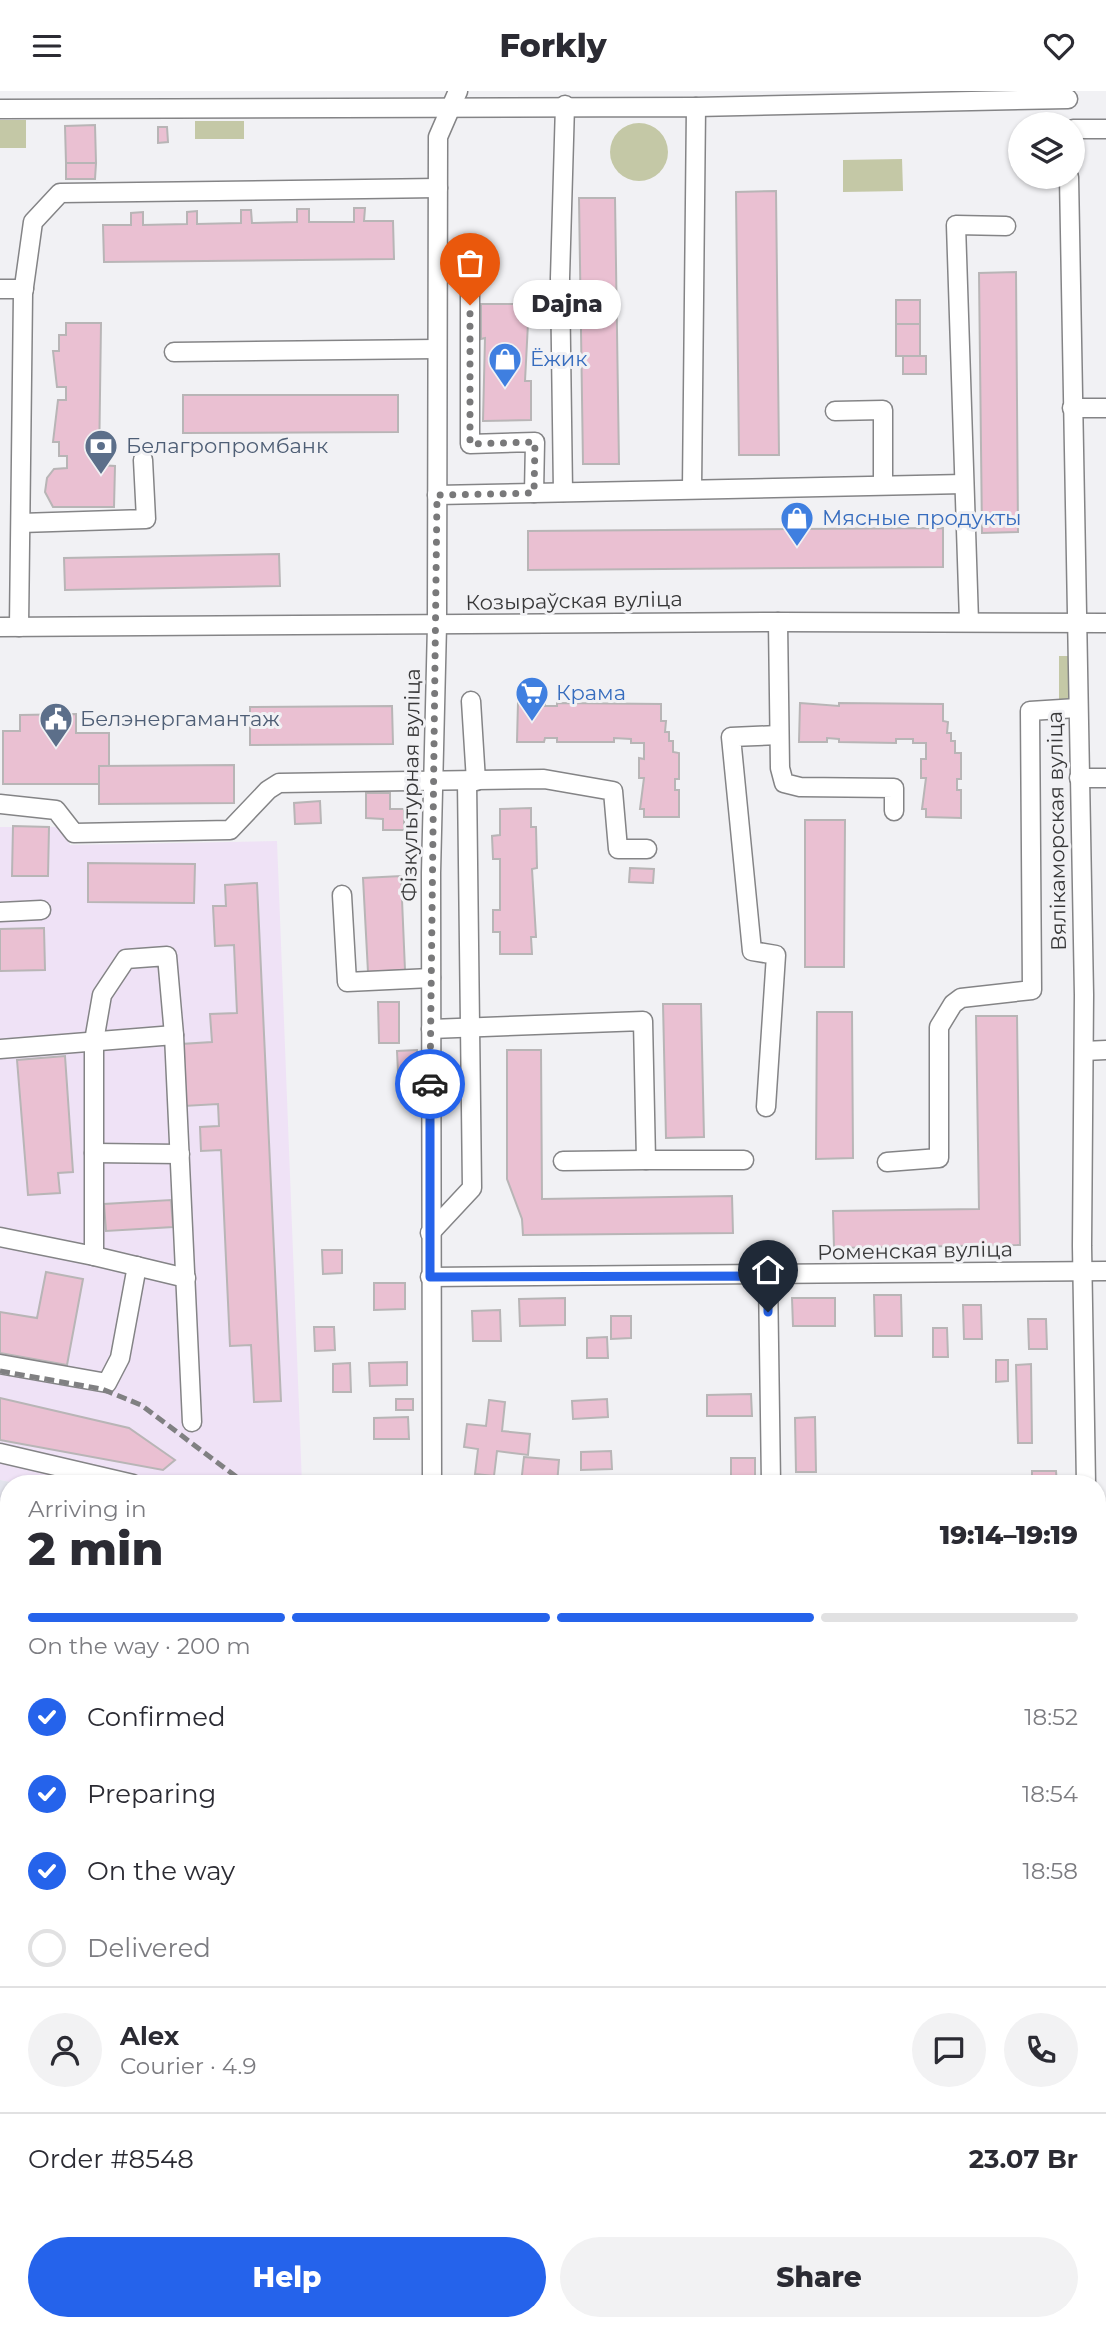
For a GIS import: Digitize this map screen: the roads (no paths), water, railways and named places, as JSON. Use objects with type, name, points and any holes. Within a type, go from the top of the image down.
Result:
[{"type":"street","points":[[0,109],[293,110],[454,99],[565,105],[696,107],[1068,95]]},
{"type":"street","name":"Фізкультурная вуліца","points":[[432,1475],[430,978],[437,625],[438,137],[454,99]]},
{"type":"street","points":[[563,492],[560,278],[565,105]]},
{"type":"street","points":[[692,489],[696,107]]},
{"type":"street","points":[[1085,129],[1106,129]]},
{"type":"street","points":[[19,627],[24,289],[33,222],[60,193],[438,188]]},
{"type":"street","name":"Вялікаморская вуліца","points":[[1069,189],[1084,1051],[1086,1475]]},
{"type":"street","points":[[969,621],[956,225],[1006,226]]},
{"type":"street","points":[[470,277],[470,444],[535,442],[534,493]]},
{"type":"street","points":[[0,289],[24,289]]},
{"type":"street","points":[[174,352],[437,349]]},
{"type":"street","points":[[1072,408],[1106,408]]},
{"type":"street","points":[[835,411],[883,410],[883,485]]},
{"type":"street","points":[[21,523],[146,519],[143,460]]},
{"type":"street","points":[[437,495],[964,484]]},
{"type":"street","name":"Козыраўская вуліца","points":[[0,627],[969,621],[1106,623]]},
{"type":"street","points":[[778,622],[780,768],[784,783],[800,787],[894,788],[894,811]]},
{"type":"street","points":[[430,1233],[472,1188],[469,1028],[471,701]]},
{"type":"street","points":[[887,1162],[939,1158],[939,1027],[953,1004],[971,995],[1032,990],[1030,711],[1077,708]]},
{"type":"street","points":[[766,1107],[776,955],[752,951],[731,737],[779,735]]},
{"type":"street","points":[[1079,778],[1106,778]]},
{"type":"street","points":[[0,804],[55,810],[74,833],[230,830],[268,790],[279,783],[433,783],[544,779],[613,791],[618,849],[647,849]]},
{"type":"street","points":[[342,895],[347,982],[430,978]]},
{"type":"street","points":[[0,912],[41,910]]},
{"type":"street","points":[[94,1256],[94,1041],[102,995],[126,959],[167,956],[174,1035],[192,1422]]},
{"type":"street","points":[[430,1029],[643,1021],[646,1160]]},
{"type":"street","points":[[0,1049],[174,1035]]},
{"type":"street","points":[[1084,1051],[1106,1050]]},
{"type":"street","points":[[94,1153],[180,1154]]},
{"type":"street","points":[[563,1161],[744,1160]]},
{"type":"street","points":[[0,1237],[186,1278]]},
{"type":"street","points":[[0,1364],[107,1384],[120,1358],[136,1266]]},
{"type":"street","name":"Роменская вуліца","points":[[430,1277],[1106,1271]]},
{"type":"street","points":[[768,1276],[771,1475]]},
{"type":"street","points":[[0,1453],[94,1475]]},
{"type":"railway","points":[[0,1371],[102,1389],[141,1405],[234,1475]]},
{"type":"place","name":"Dajna","points":[[470,305]]},
{"type":"place","name":"Ёжик","points":[[505,389]]},
{"type":"place","name":"Белагропромбанк","points":[[101,476]]},
{"type":"place","name":"Мясные продукты","points":[[797,548]]},
{"type":"place","name":"Крама","points":[[532,723]]},
{"type":"place","name":"Белэнергамантаж","points":[[56,749]]}]
